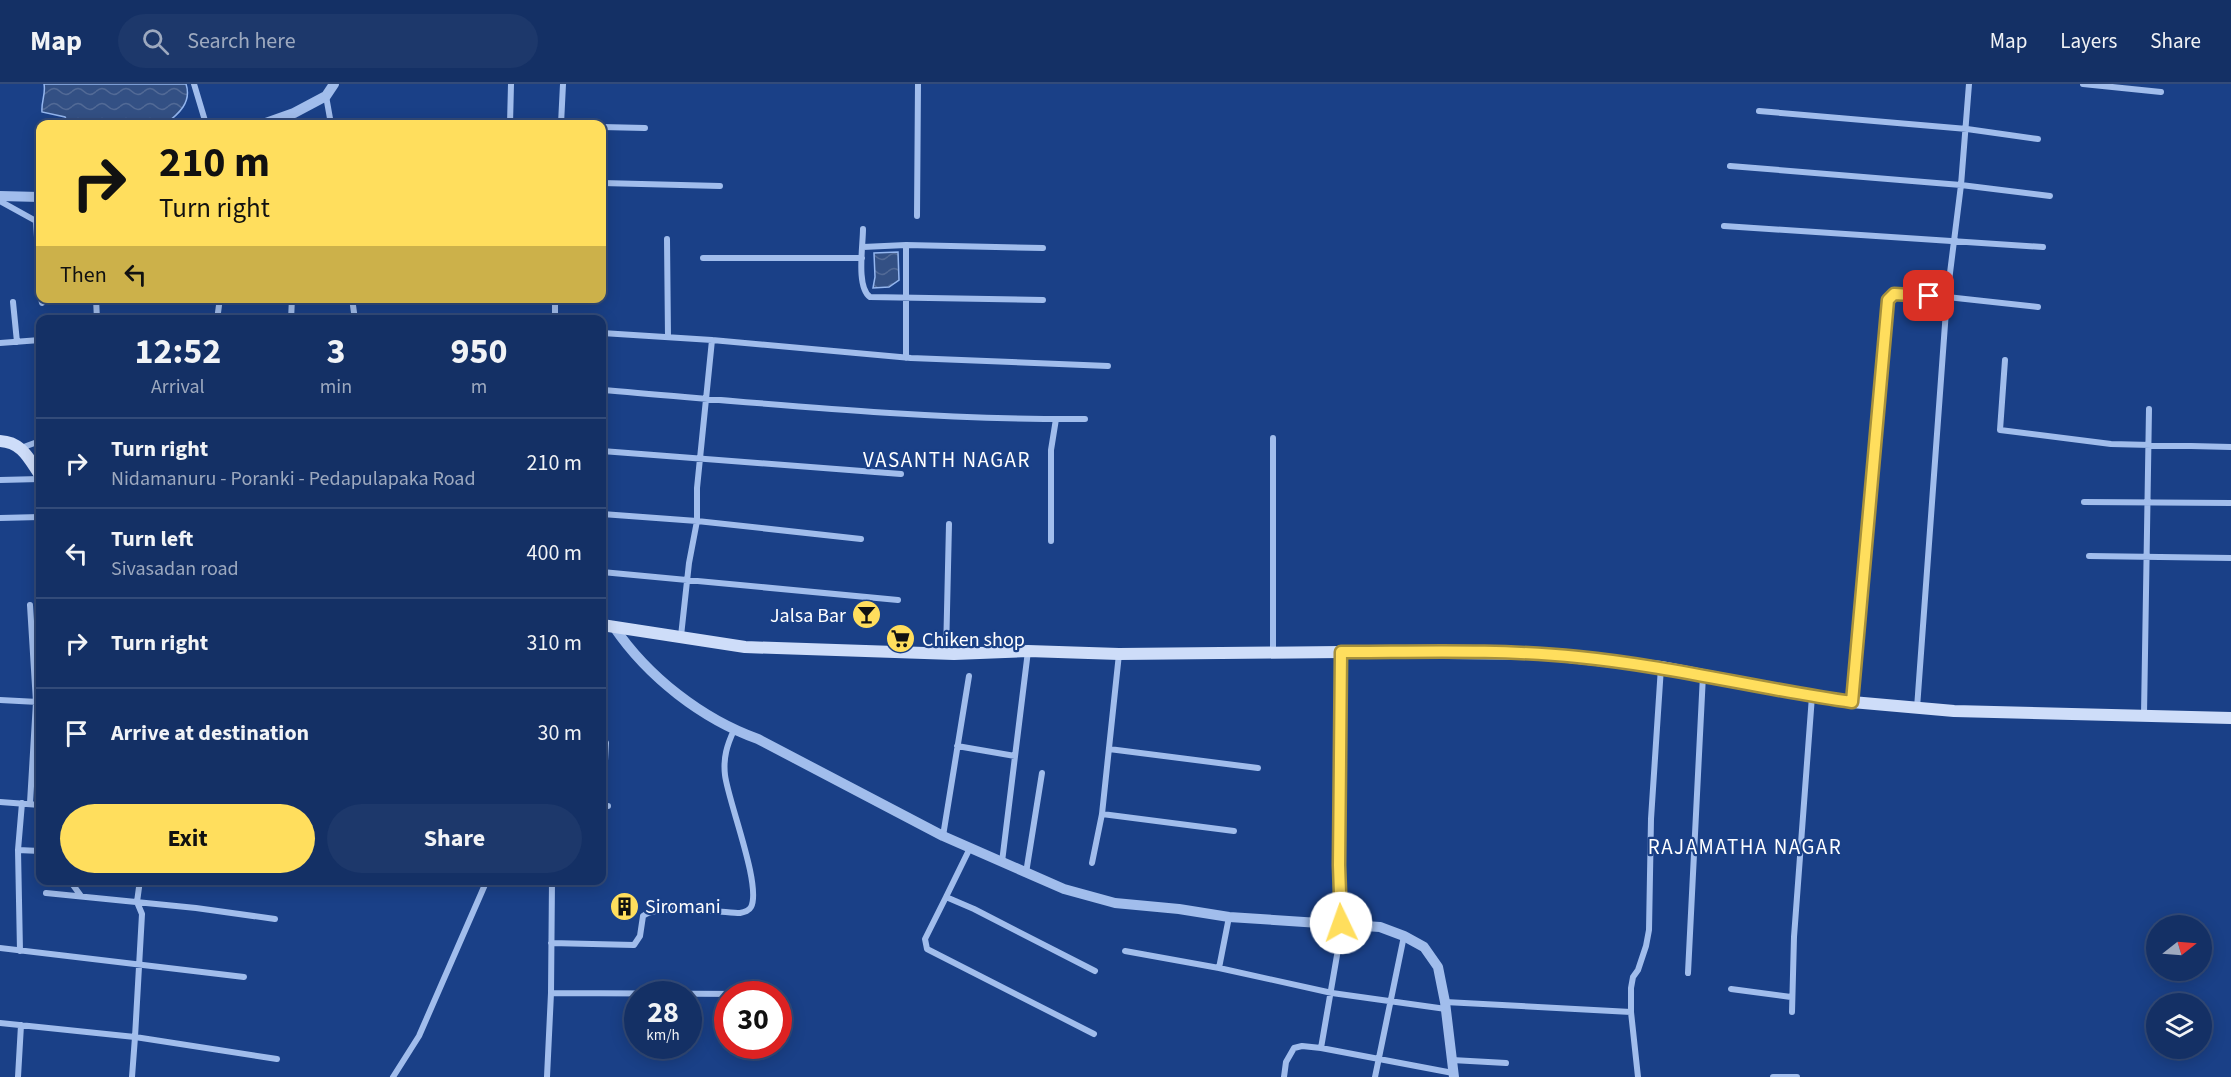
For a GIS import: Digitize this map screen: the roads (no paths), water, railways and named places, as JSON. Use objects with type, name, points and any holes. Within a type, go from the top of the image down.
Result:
[{"type":"main road","points":[[0,441],[12,441],[20,448],[36,471]]},
{"type":"main road","points":[[608,626],[745,647],[946,654],[1028,651],[1119,654],[1341,652],[1541,654],[1661,667],[1852,702],[1954,711],[2231,718]]},
{"type":"street","points":[[194,84],[205,120]]},
{"type":"street","points":[[274,120],[294,113],[326,96],[334,84]]},
{"type":"street","points":[[510,120],[511,84]]},
{"type":"street","points":[[561,120],[562,84]]},
{"type":"street","points":[[917,216],[918,84]]},
{"type":"street","points":[[1917,708],[1947,297],[1967,129],[1969,84]]},
{"type":"street","points":[[2083,84],[2161,92]]},
{"type":"street","points":[[326,96],[330,120]]},
{"type":"street","points":[[1759,111],[1967,129],[2038,139]]},
{"type":"street","points":[[606,127],[645,129]]},
{"type":"street","points":[[1730,166],[1961,185],[2050,196]]},
{"type":"street","points":[[606,183],[720,186]]},
{"type":"street","points":[[0,196],[36,198]]},
{"type":"street","points":[[0,201],[36,219]]},
{"type":"street","points":[[1724,226],[2043,247]]},
{"type":"street","points":[[863,229],[862,281],[866,294],[870,297],[1043,300]]},
{"type":"street","points":[[667,239],[668,338]]},
{"type":"street","points":[[862,247],[906,245],[1043,248]]},
{"type":"street","points":[[906,245],[906,358]]},
{"type":"street","points":[[703,258],[862,258]]},
{"type":"street","points":[[1852,702],[1888,300],[1894,294],[2038,307]]},
{"type":"street","points":[[13,302],[17,342]]},
{"type":"street","points":[[606,333],[712,340],[906,358],[1108,366]]},
{"type":"street","points":[[0,343],[36,340]]},
{"type":"street","points":[[681,636],[697,521],[697,488],[712,340]]},
{"type":"street","points":[[2005,360],[2000,430],[2111,444],[2231,447]]},
{"type":"street","points":[[606,390],[863,412],[1085,419]]},
{"type":"street","points":[[2144,716],[2149,409]]},
{"type":"street","points":[[1051,541],[1051,450],[1056,419]]},
{"type":"street","points":[[1273,438],[1273,653]]},
{"type":"street","points":[[20,448],[36,442]]},
{"type":"street","points":[[606,451],[901,474]]},
{"type":"street","points":[[0,480],[36,477]]},
{"type":"street","points":[[2084,502],[2231,502]]},
{"type":"street","points":[[606,514],[861,538]]},
{"type":"street","points":[[0,518],[36,517]]},
{"type":"street","points":[[946,654],[949,524]]},
{"type":"street","points":[[2089,556],[2231,558]]},
{"type":"street","points":[[606,572],[898,600]]},
{"type":"street","points":[[30,605],[36,678]]},
{"type":"street","points":[[608,626],[675,692],[705,714],[734,730],[758,739],[943,836],[1064,889],[1115,903],[1179,909],[1229,917],[1380,927],[1424,947],[1438,968],[1453,1075],[1302,1046],[1294,1048],[1286,1062],[1284,1077]]},
{"type":"street","points":[[1002,862],[1028,651]]},
{"type":"street","points":[[1321,1048],[1332,993],[1341,923],[1339,865],[1341,652]]},
{"type":"street","points":[[1092,862],[1102,814],[1119,654]]},
{"type":"street","points":[[1638,1077],[1631,1012],[1631,988],[1649,930],[1651,819],[1661,667]]},
{"type":"street","points":[[1688,973],[1703,675]]},
{"type":"street","points":[[943,836],[969,676]]},
{"type":"street","points":[[1792,1012],[1794,936],[1812,696]]},
{"type":"street","points":[[0,700],[36,702]]},
{"type":"street","points":[[551,943],[634,945],[640,936],[643,916],[650,912],[667,910],[740,913],[747,912],[751,908],[754,893],[724,772],[725,750],[734,730]]},
{"type":"street","points":[[606,743],[606,761]]},
{"type":"street","points":[[957,746],[1015,756]]},
{"type":"street","points":[[1109,748],[1258,768]]},
{"type":"street","points":[[30,804],[36,760]]},
{"type":"street","points":[[1026,873],[1042,773]]},
{"type":"street","points":[[0,802],[36,805]]},
{"type":"street","points":[[20,951],[18,850],[22,803]]},
{"type":"street","points":[[1102,814],[1234,831]]},
{"type":"street","points":[[971,847],[925,939],[927,949],[1094,1034]]},
{"type":"street","points":[[18,850],[36,851]]},
{"type":"street","points":[[73,885],[81,896]]},
{"type":"street","points":[[132,1077],[142,914],[137,902],[139,885]]},
{"type":"street","points":[[393,1077],[419,1036],[484,885]]},
{"type":"street","points":[[547,1077],[551,993],[552,885]]},
{"type":"street","points":[[46,893],[275,919]]},
{"type":"street","points":[[946,897],[1095,971]]},
{"type":"street","points":[[1219,968],[1229,917]]},
{"type":"street","points":[[1375,1077],[1404,936]]},
{"type":"street","points":[[0,948],[244,977]]},
{"type":"street","points":[[1125,951],[1219,968],[1332,993],[1389,1000],[1445,1005],[1631,1012]]},
{"type":"street","points":[[1731,989],[1791,997]]},
{"type":"street","points":[[551,993],[714,994]]},
{"type":"street","points":[[0,1023],[135,1037],[277,1059]]},
{"type":"street","points":[[18,1077],[21,1025]]},
{"type":"street","points":[[1452,1060],[1506,1063]]},
{"type":"street","points":[[1773,1077],[1797,1077]]},
{"type":"water","points":[[44,84],[186,84],[187,96],[183,107],[170,120],[67,120],[65,117],[42,112]]},
{"type":"water","points":[[898,252],[899,280],[889,287],[873,288],[874,253]]},
{"type":"place","name":"Jalsa Bar","points":[[867,615]]},
{"type":"place","name":"Chiken shop","points":[[901,639]]},
{"type":"place","name":"Siromani","points":[[624,906]]},
{"type":"district","name":"VASANTH NAGAR","points":[[947,460]]},
{"type":"district","name":"RAJAMATHA NAGAR","points":[[1745,847]]}]
